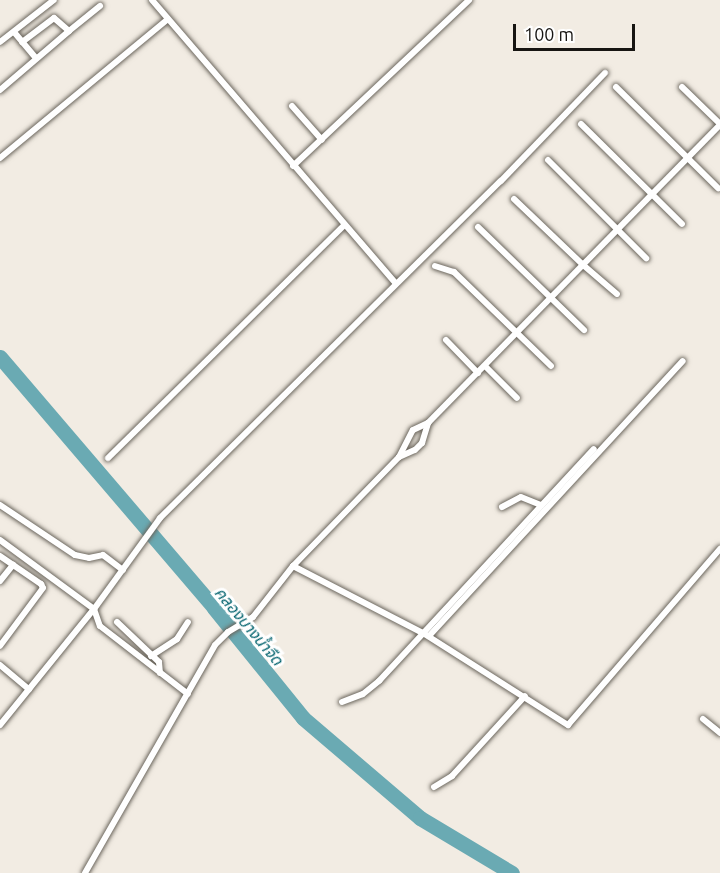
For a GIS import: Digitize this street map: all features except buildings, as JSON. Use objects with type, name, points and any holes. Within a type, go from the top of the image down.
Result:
[{"type":"street","points":[[0,42],[54,0]]},
{"type":"street","points":[[152,0],[395,283]]},
{"type":"street","points":[[294,166],[469,0]]},
{"type":"street","points":[[0,90],[100,6]]},
{"type":"street","points":[[22,42],[54,18],[69,31]]},
{"type":"street","points":[[0,158],[168,19]]},
{"type":"street","points":[[14,32],[36,58]]},
{"type":"street","points":[[0,724],[95,609],[160,518],[395,283],[501,181],[605,73]]},
{"type":"street","points":[[616,87],[718,188]]},
{"type":"street","points":[[399,457],[415,450],[422,443],[428,423],[720,124],[682,87]]},
{"type":"street","points":[[292,106],[322,140]]},
{"type":"street","points":[[581,124],[682,224]]},
{"type":"street","points":[[548,160],[646,258]]},
{"type":"street","points":[[514,199],[617,294]]},
{"type":"street","points":[[108,458],[344,225]]},
{"type":"street","points":[[478,227],[584,330]]},
{"type":"street","points":[[435,266],[454,272],[551,366]]},
{"type":"street","points":[[446,340],[478,373]]},
{"type":"street","points":[[342,702],[368,691],[426,635],[683,361]]},
{"type":"street","points":[[485,366],[517,398]]},
{"type":"street","points":[[85,873],[215,645],[228,632],[246,622],[272,596],[293,566],[399,457],[408,436],[420,425],[428,423]]},
{"type":"street","points":[[426,635],[594,450]]},
{"type":"street","points":[[502,507],[521,497],[542,505]]},
{"type":"street","points":[[0,505],[75,555],[89,558],[103,555],[123,570]]},
{"type":"street","points":[[0,540],[95,609],[98,624],[188,694]]},
{"type":"street","points":[[293,566],[426,635],[525,696],[557,721],[571,724],[720,549]]},
{"type":"street","points":[[0,646],[43,588],[41,584],[1,558]]},
{"type":"street","points":[[0,581],[13,565]]},
{"type":"street","points":[[117,622],[161,666],[160,673]]},
{"type":"street","points":[[152,656],[177,639],[188,622]]},
{"type":"street","points":[[0,664],[29,689]]},
{"type":"street","points":[[434,787],[452,776],[525,696]]},
{"type":"street","points":[[703,719],[720,733]]},
{"type":"waterway","name":"คลองบางน้ำจืด","points":[[0,357],[214,608],[303,718],[420,818],[512,873]]}]
